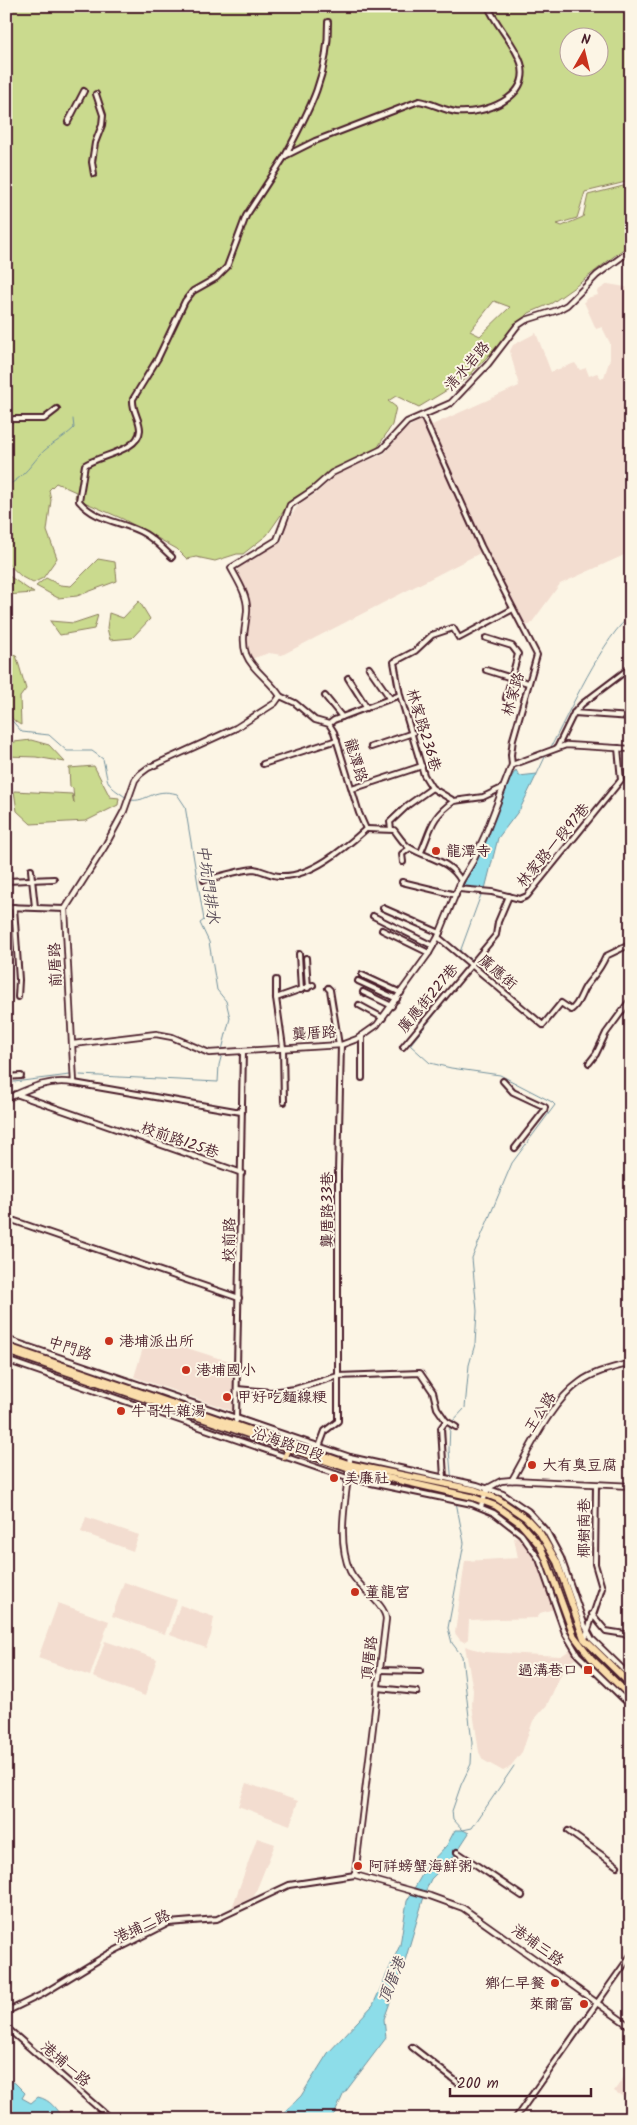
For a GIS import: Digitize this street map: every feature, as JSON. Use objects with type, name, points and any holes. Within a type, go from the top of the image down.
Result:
[{"type":"main road","name":"中門路","points":[[6,1346],[123,1390]]},
{"type":"main road","name":"中門路","points":[[6,1351],[92,1379]]},
{"type":"main road","name":"沿海路四段","points":[[123,1390],[349,1463],[441,1495]]},
{"type":"main road","name":"沿海路四段","points":[[236,1428],[289,1448],[349,1463],[487,1491]]},
{"type":"main road","points":[[285,1457],[289,1448]]},
{"type":"main road","points":[[487,1491],[526,1518],[540,1533],[557,1562],[584,1639],[631,1685]]},
{"type":"main road","points":[[441,1495],[450,1496],[458,1494],[509,1514],[531,1534],[546,1559],[555,1592],[574,1636],[581,1646],[631,1697]]},
{"type":"street","points":[[285,156],[315,141],[419,101],[428,102],[447,110],[463,112],[510,98],[517,92],[523,71],[520,60],[491,15],[488,6]]},
{"type":"street","points":[[172,557],[144,533],[92,514],[85,509],[79,501],[85,465],[94,459],[118,452],[136,440],[140,429],[132,407],[134,399],[155,363],[184,301],[193,291],[216,278],[227,267],[246,216],[285,156],[317,93],[327,48],[328,22]]},
{"type":"street","points":[[68,122],[84,91]]},
{"type":"street","points":[[94,174],[92,162],[103,115],[96,94]]},
{"type":"street","name":"清水岩路","points":[[231,568],[277,540],[290,505],[314,489],[325,478],[382,449],[407,422],[451,404],[488,364],[517,326],[526,320],[558,310],[568,304],[597,275],[631,250]]},
{"type":"street","points":[[14,419],[44,419],[57,409]]},
{"type":"street","name":"林家路","points":[[410,982],[439,935],[461,882],[474,861],[512,766],[513,739],[537,655],[482,546],[423,416]]},
{"type":"street","name":"龍潭路","points":[[231,568],[246,601],[247,612],[243,637],[246,655],[274,686],[280,696],[295,703],[315,720],[328,724],[337,740],[359,814],[366,829]]},
{"type":"street","name":"林家路236巷","points":[[454,801],[432,788],[422,766],[400,695],[394,662],[415,651],[432,635],[453,628],[459,638],[513,609]]},
{"type":"street","points":[[486,638],[512,646],[517,650],[518,660],[506,698]]},
{"type":"street","points":[[557,748],[574,713],[582,704],[631,667]]},
{"type":"street","points":[[369,668],[390,698]]},
{"type":"street","points":[[486,670],[528,683]]},
{"type":"street","points":[[348,678],[367,708]]},
{"type":"street","points":[[328,724],[400,695]]},
{"type":"street","points":[[6,907],[65,909],[105,846],[128,802],[135,780],[148,768],[236,728],[275,703],[280,696]]},
{"type":"street","points":[[326,696],[342,717]]},
{"type":"street","points":[[574,713],[631,717]]},
{"type":"street","points":[[372,747],[413,733]]},
{"type":"street","points":[[263,764],[337,740]]},
{"type":"street","points":[[512,766],[566,745],[631,749]]},
{"type":"street","name":"林家路一段97巷","points":[[459,889],[482,891],[520,899],[527,896],[621,780],[618,748]]},
{"type":"street","points":[[352,789],[422,766]]},
{"type":"street","points":[[391,829],[390,822],[399,812],[432,788]]},
{"type":"street","points":[[421,852],[431,823],[446,807],[454,801],[483,797],[502,788]]},
{"type":"street","points":[[204,880],[253,869],[279,876],[290,876],[306,871],[349,845],[366,829],[391,829],[410,848],[446,864],[457,873],[461,882]]},
{"type":"street","points":[[403,862],[402,854],[410,848]]},
{"type":"street","points":[[31,870],[35,907]]},
{"type":"street","points":[[6,881],[54,879]]},
{"type":"street","points":[[402,882],[456,895]]},
{"type":"street","name":"廣應街227巷","points":[[403,1047],[473,966],[475,960],[496,935],[498,922],[509,896]]},
{"type":"street","points":[[14,907],[19,980],[18,997]]},
{"type":"street","name":"廣應街","points":[[383,908],[439,935],[543,1024],[561,1003],[570,1010],[578,1004],[584,988],[600,971],[606,956],[631,944]]},
{"type":"street","name":"前厝路","points":[[65,909],[74,1084]]},
{"type":"street","points":[[373,916],[433,946]]},
{"type":"street","points":[[382,930],[429,953]]},
{"type":"street","points":[[299,954],[301,990]]},
{"type":"street","points":[[306,958],[308,988]]},
{"type":"street","points":[[362,976],[401,993]]},
{"type":"street","points":[[276,980],[276,998],[283,1047],[284,1102]]},
{"type":"street","points":[[358,981],[396,999]]},
{"type":"street","name":"龔厝路","points":[[73,1044],[160,1034],[172,1037],[204,1052],[218,1053],[283,1047],[340,1045],[362,1035],[377,1025],[410,982]]},
{"type":"street","points":[[276,998],[313,985]]},
{"type":"street","name":"龔厝路33巷","points":[[319,1447],[324,1430],[334,1426],[338,1421],[340,1045],[328,988]]},
{"type":"street","points":[[364,992],[392,1006]]},
{"type":"street","points":[[589,1063],[596,1054],[606,1033],[631,999]]},
{"type":"street","points":[[359,1005],[383,1018]]},
{"type":"street","points":[[362,1035],[362,1078]]},
{"type":"street","name":"校前路","points":[[236,1428],[242,1173],[242,1051]]},
{"type":"street","points":[[6,1077],[21,1076]]},
{"type":"street","points":[[6,1099],[40,1083],[54,1081],[241,1112]]},
{"type":"street","points":[[502,1082],[513,1092],[545,1107],[515,1148]]},
{"type":"street","name":"校前路125巷","points":[[16,1094],[242,1173]]},
{"type":"street","points":[[6,1218],[239,1298]]},
{"type":"street","name":"中門路","points":[[6,1339],[126,1380]]},
{"type":"street","points":[[6,1360],[90,1389],[95,1369]]},
{"type":"street","name":"王公路","points":[[512,1480],[561,1399],[580,1382],[592,1375],[631,1363]]},
{"type":"street","points":[[237,1389],[271,1392],[295,1389],[338,1376],[420,1373],[433,1392],[436,1408],[446,1421],[455,1426]]},
{"type":"street","name":"沿海路四段","points":[[126,1380],[319,1447],[349,1463]]},
{"type":"street","name":"沿海路四段","points":[[90,1389],[348,1478],[441,1495]]},
{"type":"street","points":[[441,1495],[445,1481],[441,1428],[446,1421]]},
{"type":"street","name":"頂厝路","points":[[349,1463],[344,1545],[348,1569],[386,1615],[355,1875]]},
{"type":"street","points":[[450,1496],[460,1501],[482,1504],[487,1491],[501,1481],[512,1480],[596,1486],[631,1486]]},
{"type":"street","name":"椰樹南巷","points":[[578,1655],[602,1588],[595,1564],[596,1486]]},
{"type":"street","points":[[487,1491],[503,1494],[522,1507],[547,1532],[561,1558],[588,1630],[601,1649],[631,1677]]},
{"type":"street","points":[[555,1592],[565,1633],[578,1655],[631,1706]]},
{"type":"street","points":[[592,1614],[606,1632],[631,1636]]},
{"type":"street","points":[[380,1670],[420,1671]]},
{"type":"street","points":[[378,1688],[417,1692]]},
{"type":"street","points":[[568,1831],[617,1866]]},
{"type":"street","points":[[457,1852],[522,1896]]},
{"type":"street","name":"港埔三路","points":[[355,1875],[463,1908],[631,2027]]},
{"type":"street","name":"港埔二路","points":[[6,2012],[41,1995],[110,1953],[168,1923],[217,1919],[290,1885],[355,1875]]},
{"type":"street","points":[[515,2119],[631,1955]]},
{"type":"street","name":"港埔一路","points":[[6,2026],[111,2119]]},
{"type":"street","points":[[412,2047],[457,2082]]},
{"type":"shaded area","points":[[608,284],[631,288],[631,552],[560,584],[530,625],[525,625],[505,590],[502,591],[480,553],[282,655],[269,653],[251,659],[247,649],[249,602],[237,573],[239,565],[282,542],[287,522],[299,504],[318,492],[333,477],[343,471],[384,454],[405,429],[427,417],[432,425],[519,386],[510,351],[513,345],[536,333],[551,372],[575,363],[580,370],[586,368],[589,376],[597,373],[601,378],[604,377],[610,359],[610,343],[602,327],[596,329],[584,302],[587,298],[598,295],[597,291]]},
{"type":"shaded area","name":"港埔國小","points":[[147,1335],[218,1358],[237,1362],[233,1411],[134,1377]]},
{"type":"shaded area","points":[[86,1517],[139,1535],[133,1551],[81,1532]]},
{"type":"shaded area","points":[[519,1536],[534,1553],[546,1580],[554,1609],[540,1613],[537,1618],[469,1620],[468,1639],[464,1642],[460,1640],[455,1633],[465,1561],[518,1558],[514,1538]]},
{"type":"shaded area","points":[[124,1582],[177,1600],[165,1634],[112,1616]]},
{"type":"shaded area","points":[[58,1603],[109,1621],[90,1676],[38,1658]]},
{"type":"shaded area","points":[[180,1605],[214,1617],[211,1635],[206,1648],[170,1635]]},
{"type":"shaded area","points":[[105,1641],[157,1659],[145,1696],[93,1677]]},
{"type":"shaded area","points":[[465,1646],[484,1652],[561,1656],[570,1650],[576,1658],[564,1668],[547,1705],[533,1721],[522,1752],[509,1768],[503,1771],[483,1760],[479,1752],[472,1705],[473,1690]]},
{"type":"shaded area","points":[[246,1783],[298,1801],[290,1825],[238,1806]]},
{"type":"shaded area","points":[[257,1838],[275,1844],[254,1896],[232,1908]]},
{"type":"shaded area","points":[[631,2067],[631,2102],[614,2091]]},
{"type":"green space","points":[[6,6],[631,6],[630,181],[585,192],[577,218],[557,224],[562,226],[583,217],[588,195],[631,184],[631,243],[552,303],[529,313],[467,378],[419,407],[396,396],[388,401],[396,407],[392,425],[376,450],[292,499],[267,535],[243,554],[215,561],[196,557],[187,559],[177,549],[123,519],[75,498],[76,492],[56,483],[49,490],[51,500],[47,531],[57,558],[43,578],[33,583],[22,577],[6,562]],"holes":[[[494,301],[510,307],[480,336],[470,331]]]},
{"type":"green space","points":[[98,559],[115,562],[117,581],[77,596],[58,598],[36,586],[46,578],[60,585],[71,586]]},
{"type":"green space","points":[[6,574],[34,593],[6,595]]},
{"type":"green space","points":[[139,601],[150,619],[132,638],[110,640],[107,628],[109,613],[123,618]]},
{"type":"green space","points":[[98,615],[94,629],[60,635],[50,621],[74,623]]},
{"type":"green space","points":[[16,655],[26,689],[20,697],[21,725],[12,719],[6,700],[6,690],[10,691],[7,657]]},
{"type":"green space","points":[[31,740],[49,745],[65,762],[36,757],[6,756],[6,743]]},
{"type":"green space","points":[[94,766],[110,797],[119,798],[118,805],[86,821],[31,824],[17,811],[14,791],[72,794],[74,803],[73,788],[70,787],[69,768]]},
{"type":"water","points":[[516,770],[519,776],[537,774],[520,809],[498,838],[485,889],[462,888],[487,838],[510,779]]},
{"type":"water","name":"頂厝港","points":[[455,1830],[463,1830],[469,1833],[454,1856],[431,1879],[426,1890],[404,1964],[384,2019],[386,2038],[343,2095],[335,2113],[329,2119],[277,2119],[301,2096],[328,2053],[373,2005],[400,1945],[407,1901],[427,1866],[447,1845]]},
{"type":"water","points":[[6,2078],[15,2083],[25,2093],[22,2098],[31,2103],[38,2097],[46,2100],[53,2105],[63,2119],[6,2119]]},
{"type":"waterway","points":[[6,486],[20,477],[43,452],[74,428],[73,419]]},
{"type":"waterway","points":[[551,747],[599,656],[621,625],[631,616]]},
{"type":"waterway","name":"中坑門排水","points":[[6,714],[22,732],[49,735],[67,751],[92,751],[103,759],[107,779],[111,786],[127,798]]},
{"type":"waterway","points":[[537,774],[546,755]]},
{"type":"waterway","name":"中坑門排水","points":[[130,800],[169,792],[177,794],[185,806],[204,920],[200,923],[209,942],[217,990],[226,1001],[230,1018],[222,1050]]},
{"type":"waterway","points":[[474,965],[476,963],[460,952],[482,892]]},
{"type":"waterway","points":[[452,1422],[465,1408],[469,1365],[475,1344],[477,1311],[472,1258],[512,1163],[555,1105],[500,1075],[430,1063],[410,1045],[472,968]]},
{"type":"waterway","name":"中坑門排水","points":[[80,1075],[218,1082],[222,1054]]},
{"type":"waterway","name":"中坑門排水","points":[[6,1083],[70,1075]]},
{"type":"waterway","points":[[450,1425],[449,1450],[452,1484]]},
{"type":"waterway","points":[[456,1502],[464,1543],[448,1628],[452,1643],[462,1656],[472,1743],[471,1764],[452,1811],[453,1819],[463,1830],[472,1828],[514,1766]]},
{"type":"place","name":"龍潭寺","points":[[436,851]]},
{"type":"place","name":"港埔派出所","points":[[109,1341]]},
{"type":"place","name":"港埔國小","points":[[186,1370]]},
{"type":"place","name":"甲好吃麵線粳","points":[[227,1397]]},
{"type":"place","name":"牛哥牛雜湯","points":[[121,1411]]},
{"type":"place","name":"大有臭豆腐","points":[[532,1465]]},
{"type":"place","name":"美廉社","points":[[334,1478]]},
{"type":"place","name":"董龍宮","points":[[355,1592]]},
{"type":"place","name":"過溝巷口","points":[[588,1670]]},
{"type":"place","name":"阿祥螃蟹海鮮粥","points":[[358,1866]]},
{"type":"place","name":"鄉仁早餐","points":[[555,1983]]},
{"type":"place","name":"萊爾富","points":[[584,2004]]}]
